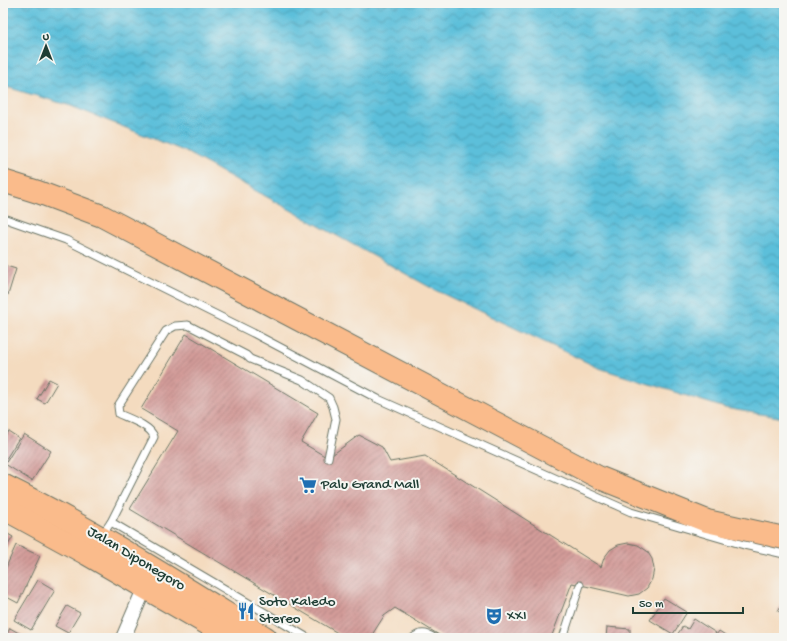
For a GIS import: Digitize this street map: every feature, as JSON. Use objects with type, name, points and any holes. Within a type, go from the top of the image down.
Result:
[{"type":"main road","points":[[3,181],[38,192],[102,216],[600,478],[708,521],[784,538]]},
{"type":"main road","name":"Jalan Diponegoro","points":[[3,485],[35,501],[97,541],[266,638]]},
{"type":"main road","name":"Jalan Diponegoro","points":[[3,508],[97,541],[145,587],[232,638]]},
{"type":"street","points":[[123,638],[145,587]]},
{"type":"lane","points":[[3,218],[66,240],[253,333],[378,399],[631,512],[744,545],[784,554]]},
{"type":"lane","points":[[308,638],[97,541],[154,437],[152,433],[138,422],[119,414],[118,406],[166,331],[175,326],[188,325],[246,355],[250,359],[302,380],[329,398],[336,419],[328,458]]},
{"type":"lane","points":[[563,638],[580,585]]},
{"type":"lane","points":[[413,638],[417,634],[427,634],[434,638]]},
{"type":"water","points":[[3,3],[784,3],[784,418],[725,408],[599,368],[435,290],[184,151],[71,106],[3,86]]},
{"type":"building","points":[[3,265],[16,269],[8,295],[3,293]]},
{"type":"building","name":"Palu Grand Mall","points":[[186,334],[318,413],[301,442],[328,458],[359,435],[382,447],[390,462],[425,456],[601,567],[604,558],[610,550],[618,545],[628,543],[638,545],[647,551],[652,559],[654,569],[652,579],[647,588],[639,594],[629,596],[572,583],[551,638],[444,638],[395,608],[384,616],[370,638],[346,638],[130,509],[178,431],[141,409]]},
{"type":"building","points":[[49,379],[57,383],[45,403],[37,399]]},
{"type":"building","points":[[8,431],[19,438],[4,462],[3,439]]},
{"type":"building","points":[[24,434],[51,451],[32,481],[5,464]]},
{"type":"building","points":[[3,531],[13,537],[3,553]]},
{"type":"building","points":[[16,545],[40,556],[18,603],[3,595],[3,574]]},
{"type":"building","points":[[38,580],[55,590],[31,630],[14,620]]},
{"type":"building","points":[[664,598],[687,612],[673,634],[650,620]]},
{"type":"building","points":[[784,600],[784,614],[778,611]]},
{"type":"building","points":[[67,606],[80,613],[68,633],[55,626]]},
{"type":"building","points":[[694,619],[716,633],[712,638],[675,638],[683,626],[688,629]]},
{"type":"building","points":[[607,627],[630,629],[630,638],[606,638]]},
{"type":"building","points":[[10,628],[24,636],[23,638],[5,638]]},
{"type":"building","points":[[719,631],[730,638],[714,638]]},
{"type":"place","name":"Palu Grand Mall","points":[[308,485]]},
{"type":"place","name":"Soto Kaledo Stereo","points":[[246,611]]},
{"type":"place","name":"XXI","points":[[494,616]]}]
